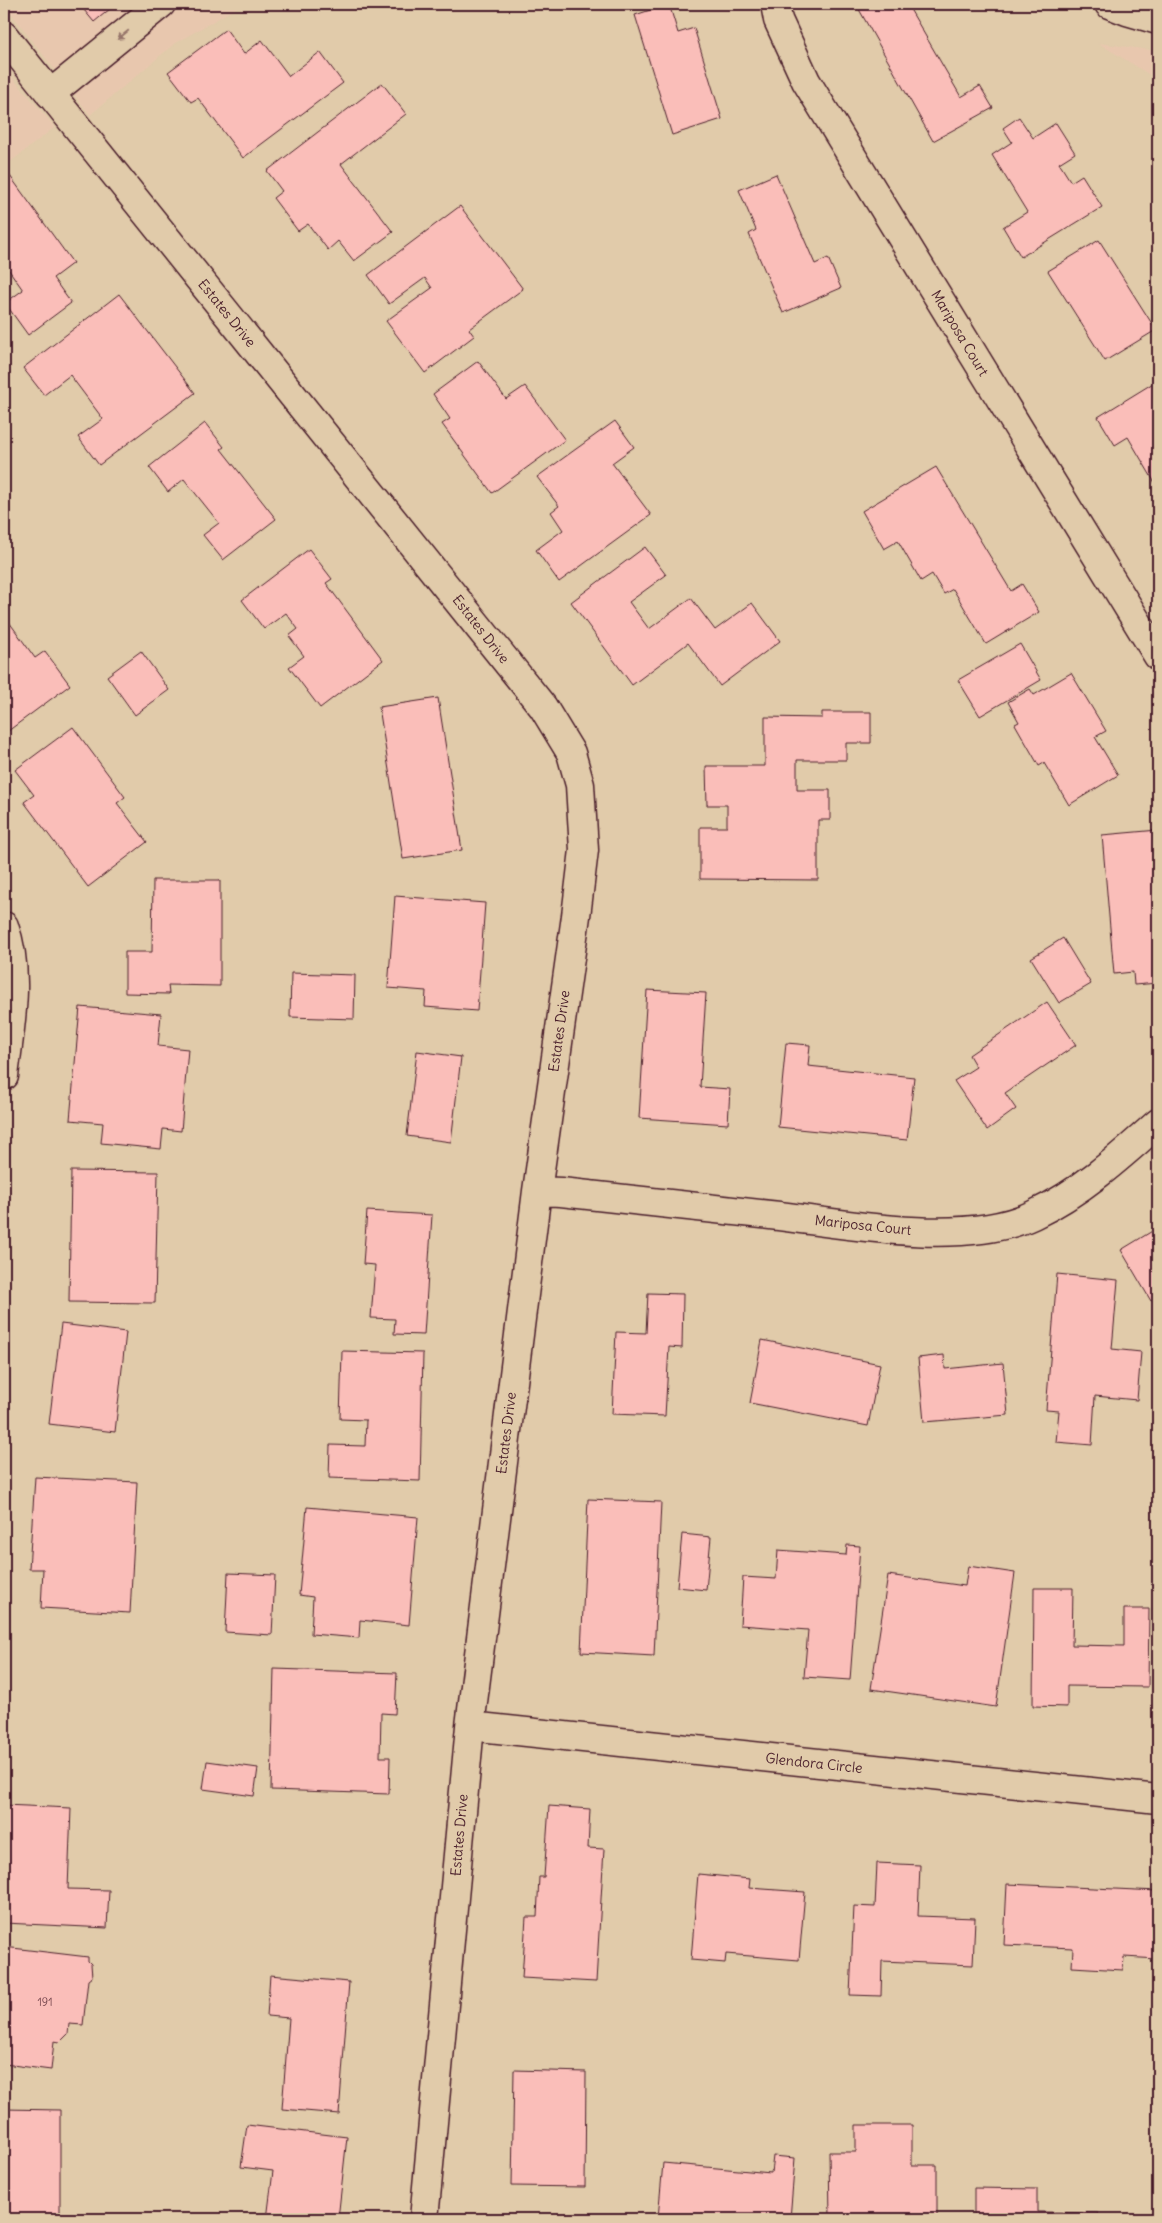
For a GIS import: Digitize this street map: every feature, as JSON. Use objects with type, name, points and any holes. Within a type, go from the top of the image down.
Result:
[{"type":"street","points":[[50,94],[160,4]]},
{"type":"street","name":"Mariposa Court","points":[[775,4],[778,20],[806,81],[1158,656]]},
{"type":"street","points":[[1109,4],[1127,12],[1158,20]]},
{"type":"street","name":"Estates Drive","points":[[4,36],[543,707],[571,754],[580,785],[584,850],[537,1191],[470,1726],[424,2219]]},
{"type":"street","points":[[4,926],[11,945],[13,1000],[4,1076]]},
{"type":"street","name":"Mariposa Court","points":[[537,1191],[561,1192],[878,1227],[935,1232],[974,1230],[1003,1225],[1033,1215],[1085,1184],[1158,1123]]},
{"type":"street","name":"Glendora Circle","points":[[470,1726],[1158,1799]]},
{"type":"shaded area","points":[[4,4],[243,4],[174,44],[90,115]]},
{"type":"shaded area","points":[[1098,43],[1158,51],[1158,80],[1134,65]]},
{"type":"shaded area","points":[[4,68],[55,127],[4,167]]},
{"type":"building","points":[[79,4],[116,4],[94,22]]},
{"type":"building","points":[[669,4],[678,33],[694,28],[722,119],[672,135],[635,15]]},
{"type":"building","points":[[856,4],[907,4],[961,97],[980,86],[993,108],[933,141]]},
{"type":"building","points":[[226,29],[244,54],[262,40],[289,76],[320,52],[343,83],[243,158],[198,98],[191,102],[168,72]]},
{"type":"building","points":[[382,83],[406,114],[341,164],[393,232],[354,261],[338,241],[328,250],[308,224],[298,231],[273,198],[282,191],[267,171]]},
{"type":"building","points":[[1019,117],[1033,138],[1056,123],[1075,153],[1059,163],[1071,182],[1082,175],[1102,207],[1021,257],[1003,227],[1027,212],[992,155],[1012,142],[1003,128]]},
{"type":"building","points":[[776,174],[815,264],[828,258],[841,288],[783,313],[749,234],[756,230],[739,190]]},
{"type":"building","points":[[10,176],[73,263],[53,278],[71,303],[28,335],[5,303],[23,290],[4,263],[4,181]]},
{"type":"building","points":[[460,206],[523,289],[469,329],[474,336],[425,373],[386,321],[432,288],[425,278],[389,304],[368,275]]},
{"type":"building","points":[[1099,240],[1156,330],[1105,361],[1048,271]]},
{"type":"building","points":[[119,294],[195,393],[99,465],[78,437],[103,419],[70,375],[44,395],[23,368]]},
{"type":"building","points":[[478,361],[506,399],[525,386],[565,440],[492,493],[442,424],[450,419],[433,394]]},
{"type":"building","points":[[1155,382],[1158,388],[1158,488],[1128,437],[1115,445],[1098,417]]},
{"type":"building","points":[[615,421],[634,447],[612,463],[651,515],[559,582],[536,550],[563,530],[551,512],[559,506],[537,477]]},
{"type":"building","points":[[205,423],[224,447],[221,449],[276,519],[223,560],[203,535],[219,523],[184,479],[168,492],[149,467]]},
{"type":"building","points":[[936,467],[1011,591],[1022,584],[1039,612],[986,644],[953,589],[944,594],[932,574],[921,581],[898,541],[884,549],[862,511]]},
{"type":"building","points":[[645,547],[666,575],[629,602],[649,629],[691,598],[715,630],[752,603],[780,641],[720,686],[688,643],[632,685],[571,602]]},
{"type":"building","points":[[309,549],[332,579],[326,583],[383,660],[320,708],[289,667],[304,656],[289,636],[298,629],[286,613],[264,629],[242,600]]},
{"type":"building","points":[[4,615],[35,658],[45,651],[70,685],[4,734]]},
{"type":"building","points":[[1020,644],[1041,680],[980,716],[958,680]]},
{"type":"building","points":[[141,651],[169,690],[135,715],[107,676]]},
{"type":"building","points":[[1071,673],[1106,731],[1095,737],[1118,775],[1069,805],[1044,763],[1039,766],[1015,724],[1019,722],[1008,702],[1030,689],[1034,695]]},
{"type":"building","points":[[438,698],[462,850],[403,859],[379,707]]},
{"type":"building","points":[[822,712],[871,712],[871,743],[846,743],[846,760],[797,760],[797,790],[830,790],[830,820],[818,820],[818,880],[700,879],[700,827],[727,827],[727,805],[707,805],[706,766],[765,766],[765,717],[822,718]]},
{"type":"building","points":[[73,727],[125,797],[117,803],[147,842],[88,887],[24,802],[34,795],[15,770]]},
{"type":"building","points":[[1158,830],[1158,983],[1134,985],[1133,972],[1114,974],[1102,835]]},
{"type":"building","points":[[153,880],[220,880],[220,986],[168,985],[169,994],[125,993],[125,952],[152,952]]},
{"type":"building","points":[[395,896],[485,903],[477,1011],[425,1007],[426,991],[388,988]]},
{"type":"building","points":[[1063,938],[1091,984],[1059,1003],[1031,958]]},
{"type":"building","points":[[291,973],[355,975],[354,1019],[290,1017]]},
{"type":"building","points":[[647,990],[706,993],[700,1087],[730,1089],[728,1124],[639,1118]]},
{"type":"building","points":[[1047,1002],[1076,1045],[1005,1093],[1016,1109],[987,1130],[954,1081],[976,1067],[969,1055]]},
{"type":"building","points":[[80,1007],[161,1014],[158,1046],[188,1049],[181,1131],[163,1129],[161,1149],[101,1143],[103,1123],[70,1120]]},
{"type":"building","points":[[786,1043],[810,1045],[808,1066],[914,1077],[907,1140],[778,1127]]},
{"type":"building","points":[[417,1051],[461,1057],[451,1142],[407,1136]]},
{"type":"building","points":[[71,1171],[158,1172],[155,1303],[69,1302]]},
{"type":"building","points":[[367,1211],[432,1215],[424,1335],[394,1334],[395,1319],[371,1318],[375,1265],[363,1264]]},
{"type":"building","points":[[1154,1230],[1158,1238],[1158,1297],[1151,1301],[1121,1250]]},
{"type":"building","points":[[1057,1274],[1118,1280],[1112,1349],[1141,1352],[1137,1400],[1095,1396],[1092,1445],[1056,1442],[1059,1411],[1046,1410]]},
{"type":"building","points":[[648,1293],[683,1294],[682,1348],[669,1347],[665,1416],[612,1414],[616,1332],[646,1333]]},
{"type":"building","points":[[61,1324],[126,1332],[115,1432],[49,1424]]},
{"type":"building","points":[[762,1340],[880,1364],[868,1426],[750,1403]]},
{"type":"building","points":[[342,1351],[423,1353],[420,1481],[329,1478],[330,1445],[365,1446],[366,1420],[340,1419]]},
{"type":"building","points":[[944,1355],[945,1369],[1003,1363],[1008,1415],[924,1422],[918,1358]]},
{"type":"building","points":[[35,1477],[137,1482],[130,1613],[41,1608],[43,1569],[29,1569]]},
{"type":"building","points":[[588,1499],[661,1502],[654,1656],[581,1652]]},
{"type":"building","points":[[307,1507],[418,1517],[409,1625],[360,1620],[359,1638],[311,1634],[313,1597],[299,1595]]},
{"type":"building","points":[[682,1534],[711,1537],[706,1590],[677,1587]]},
{"type":"building","points":[[847,1545],[860,1546],[850,1680],[804,1677],[808,1630],[740,1625],[743,1577],[776,1579],[778,1550],[846,1555]]},
{"type":"building","points":[[968,1566],[1015,1573],[996,1707],[871,1689],[888,1575],[965,1586]]},
{"type":"building","points":[[228,1573],[275,1575],[272,1635],[225,1632]]},
{"type":"building","points":[[1034,1588],[1073,1588],[1072,1645],[1124,1646],[1124,1609],[1149,1609],[1148,1687],[1067,1686],[1067,1707],[1033,1706]]},
{"type":"building","points":[[274,1669],[397,1673],[395,1714],[381,1713],[380,1757],[390,1757],[389,1794],[271,1790]]},
{"type":"building","points":[[207,1761],[258,1768],[254,1796],[203,1789]]},
{"type":"building","points":[[4,1805],[71,1808],[68,1889],[109,1890],[107,1928],[4,1923]]},
{"type":"building","points":[[549,1806],[590,1809],[588,1848],[604,1849],[596,1982],[522,1978],[526,1917],[537,1917],[539,1877],[544,1877]]},
{"type":"building","points":[[877,1863],[920,1865],[918,1916],[975,1918],[973,1965],[882,1961],[881,1996],[850,1995],[854,1906],[875,1907]]},
{"type":"building","points":[[698,1874],[750,1879],[749,1888],[805,1892],[799,1960],[726,1954],[725,1963],[691,1960]]},
{"type":"building","points":[[1007,1884],[1158,1891],[1158,1959],[1124,1957],[1123,1970],[1072,1967],[1073,1948],[1004,1945]]},
{"type":"building","points":[[4,1947],[88,1957],[88,1961],[91,1964],[92,1977],[88,1980],[83,2025],[69,2024],[68,2034],[60,2042],[54,2041],[51,2070],[4,2064]]},
{"type":"building","points":[[270,1975],[349,1982],[339,2114],[282,2109],[289,2018],[267,2016]]},
{"type":"building","points":[[514,2070],[586,2072],[585,2187],[512,2186]]},
{"type":"building","points":[[4,2109],[60,2110],[60,2219],[4,2219]]},
{"type":"building","points":[[247,2125],[347,2137],[338,2219],[267,2219],[273,2171],[241,2167]]},
{"type":"building","points":[[856,2125],[912,2125],[912,2165],[937,2165],[937,2219],[830,2219],[829,2152],[856,2152]]},
{"type":"building","points":[[773,2156],[795,2158],[790,2219],[658,2218],[663,2163],[771,2173]]},
{"type":"building","points":[[974,2188],[1037,2189],[1037,2212],[1098,2213],[1098,2219],[974,2219]]}]
